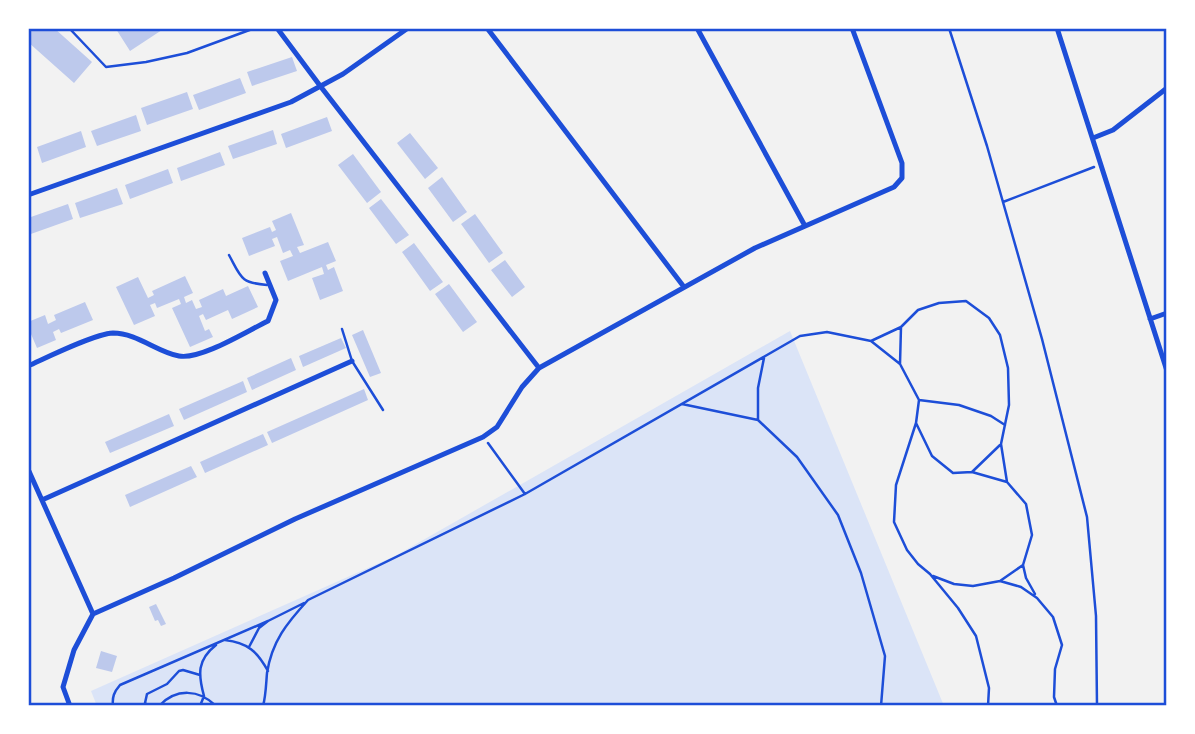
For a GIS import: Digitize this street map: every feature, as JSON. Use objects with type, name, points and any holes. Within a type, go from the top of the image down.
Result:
[{"type":"street","points":[[277,28],[540,368]]},
{"type":"street","points":[[28,195],[291,102],[343,74],[408,28]]},
{"type":"street","points":[[487,28],[684,287]]},
{"type":"street","points":[[697,28],[805,226]]},
{"type":"street","points":[[70,706],[63,687],[74,650],[93,614],[295,519],[483,436],[498,426],[522,387],[540,368],[755,248],[894,187],[902,178],[902,163],[852,28]]},
{"type":"street","points":[[1058,28],[1167,371]]},
{"type":"street","points":[[1093,138],[1113,130],[1167,88]]},
{"type":"street","points":[[28,366],[111,333],[123,334],[179,356],[198,355],[268,321],[276,300],[265,273]]},
{"type":"street","points":[[1150,319],[1167,313]]},
{"type":"street","points":[[42,500],[352,361]]},
{"type":"street","points":[[28,469],[93,614]]},
{"type":"lane","points":[[69,28],[106,67],[187,53],[255,28]]},
{"type":"lane","points":[[229,255],[244,280],[271,285]]},
{"type":"lane","points":[[342,329],[352,361],[383,410]]},
{"type":"path","points":[[949,28],[1042,339],[1087,517],[1096,616],[1097,706]]},
{"type":"path","points":[[1003,202],[1101,164]]},
{"type":"path","points":[[871,341],[901,327],[918,310],[939,303],[966,301],[989,318],[1000,335],[1008,368],[1009,405],[1001,444],[1007,482],[1026,504],[1032,535],[1023,565],[1026,578],[1037,598],[1053,617],[1062,645],[1055,669],[1054,696],[1057,706]]},
{"type":"path","points":[[900,364],[901,327]]},
{"type":"path","points":[[113,706],[114,692],[120,685],[268,621],[525,494],[800,336],[827,332],[871,341],[900,364],[919,400],[916,423],[896,485],[894,522],[907,550],[958,608],[976,636],[989,688],[988,706]]},
{"type":"path","points":[[758,420],[758,388],[764,358]]},
{"type":"path","points":[[919,400],[959,405],[991,416],[1005,425]]},
{"type":"path","points":[[682,404],[758,420],[797,457],[838,515],[861,573],[885,656],[881,706]]},
{"type":"path","points":[[916,423],[932,456],[953,473],[972,472],[1007,482]]},
{"type":"path","points":[[483,436],[525,494]]},
{"type":"path","points":[[972,472],[1001,444]]},
{"type":"path","points":[[930,575],[954,584],[973,586],[1000,581],[1023,565]]},
{"type":"path","points":[[1000,581],[1021,587],[1037,598]]},
{"type":"path","points":[[263,706],[274,647],[289,621],[309,600]]},
{"type":"path","points":[[249,647],[259,628],[268,621]]},
{"type":"path","points":[[200,706],[204,696],[200,682],[202,662],[206,653],[222,640],[249,647],[260,657],[268,671]]},
{"type":"path","points":[[149,706],[145,703],[147,694],[167,684],[179,671],[200,675]]},
{"type":"path","points":[[159,706],[170,696],[193,692],[204,696],[216,706]]},
{"type":"shaded area","points":[[790,331],[944,706],[97,706],[91,691],[395,556]]},
{"type":"building","points":[[28,28],[54,28],[92,62],[74,83],[28,42]]},
{"type":"building","points":[[117,28],[165,28],[130,51]]},
{"type":"building","points":[[292,57],[297,71],[252,86],[247,72]]},
{"type":"building","points":[[240,78],[246,93],[199,110],[193,95]]},
{"type":"building","points":[[187,92],[193,109],[147,125],[141,108]]},
{"type":"building","points":[[136,115],[141,131],[97,146],[91,131]]},
{"type":"building","points":[[327,117],[332,131],[286,148],[281,134]]},
{"type":"building","points":[[273,130],[277,144],[233,159],[228,146]]},
{"type":"building","points":[[81,131],[86,147],[42,163],[37,147]]},
{"type":"building","points":[[410,133],[438,168],[425,179],[397,143]]},
{"type":"building","points":[[220,152],[225,165],[181,181],[177,168]]},
{"type":"building","points":[[353,154],[381,192],[367,203],[338,165]]},
{"type":"building","points":[[168,169],[173,183],[130,199],[125,185]]},
{"type":"building","points":[[442,177],[467,212],[453,222],[428,188]]},
{"type":"building","points":[[117,188],[123,204],[80,218],[75,203]]},
{"type":"building","points":[[381,199],[409,235],[396,244],[369,208]]},
{"type":"building","points":[[68,204],[73,219],[28,235],[28,218]]},
{"type":"building","points":[[291,213],[304,245],[297,247],[300,253],[328,242],[336,261],[326,265],[328,270],[334,267],[343,291],[320,300],[312,278],[324,274],[322,267],[288,281],[280,261],[293,256],[290,250],[283,253],[277,237],[272,239],[275,246],[249,256],[242,238],[270,227],[272,232],[276,230],[272,221]]},
{"type":"building","points":[[475,214],[503,253],[489,263],[461,224]]},
{"type":"building","points":[[414,243],[443,282],[430,291],[402,252]]},
{"type":"building","points":[[505,260],[525,287],[512,297],[491,270]]},
{"type":"building","points":[[185,276],[193,293],[184,297],[186,303],[192,300],[196,309],[202,307],[199,300],[223,289],[226,296],[248,286],[258,307],[232,319],[228,310],[206,320],[203,314],[199,316],[205,331],[209,329],[213,337],[190,347],[172,308],[181,304],[179,299],[157,308],[155,303],[150,305],[155,316],[134,325],[116,287],[138,277],[148,298],[154,295],[152,291]]},
{"type":"building","points":[[449,284],[477,322],[463,332],[435,294]]},
{"type":"building","points":[[85,302],[93,320],[61,333],[59,329],[53,332],[56,340],[37,348],[28,322],[45,315],[48,324],[56,320],[54,315]]},
{"type":"building","points":[[363,330],[381,373],[370,377],[352,335]]},
{"type":"building","points":[[341,338],[346,348],[303,367],[299,356]]},
{"type":"building","points":[[291,358],[296,370],[252,390],[247,378]]},
{"type":"building","points":[[243,381],[247,392],[184,420],[179,409]]},
{"type":"building","points":[[364,389],[368,400],[272,443],[267,432]]},
{"type":"building","points":[[169,414],[174,426],[110,453],[105,442]]},
{"type":"building","points":[[263,434],[268,445],[205,473],[200,462]]},
{"type":"building","points":[[191,466],[197,477],[130,507],[125,495]]},
{"type":"building","points":[[156,604],[166,624],[161,626],[158,620],[155,621],[149,607]]},
{"type":"building","points":[[101,651],[117,656],[112,672],[96,668]]}]
